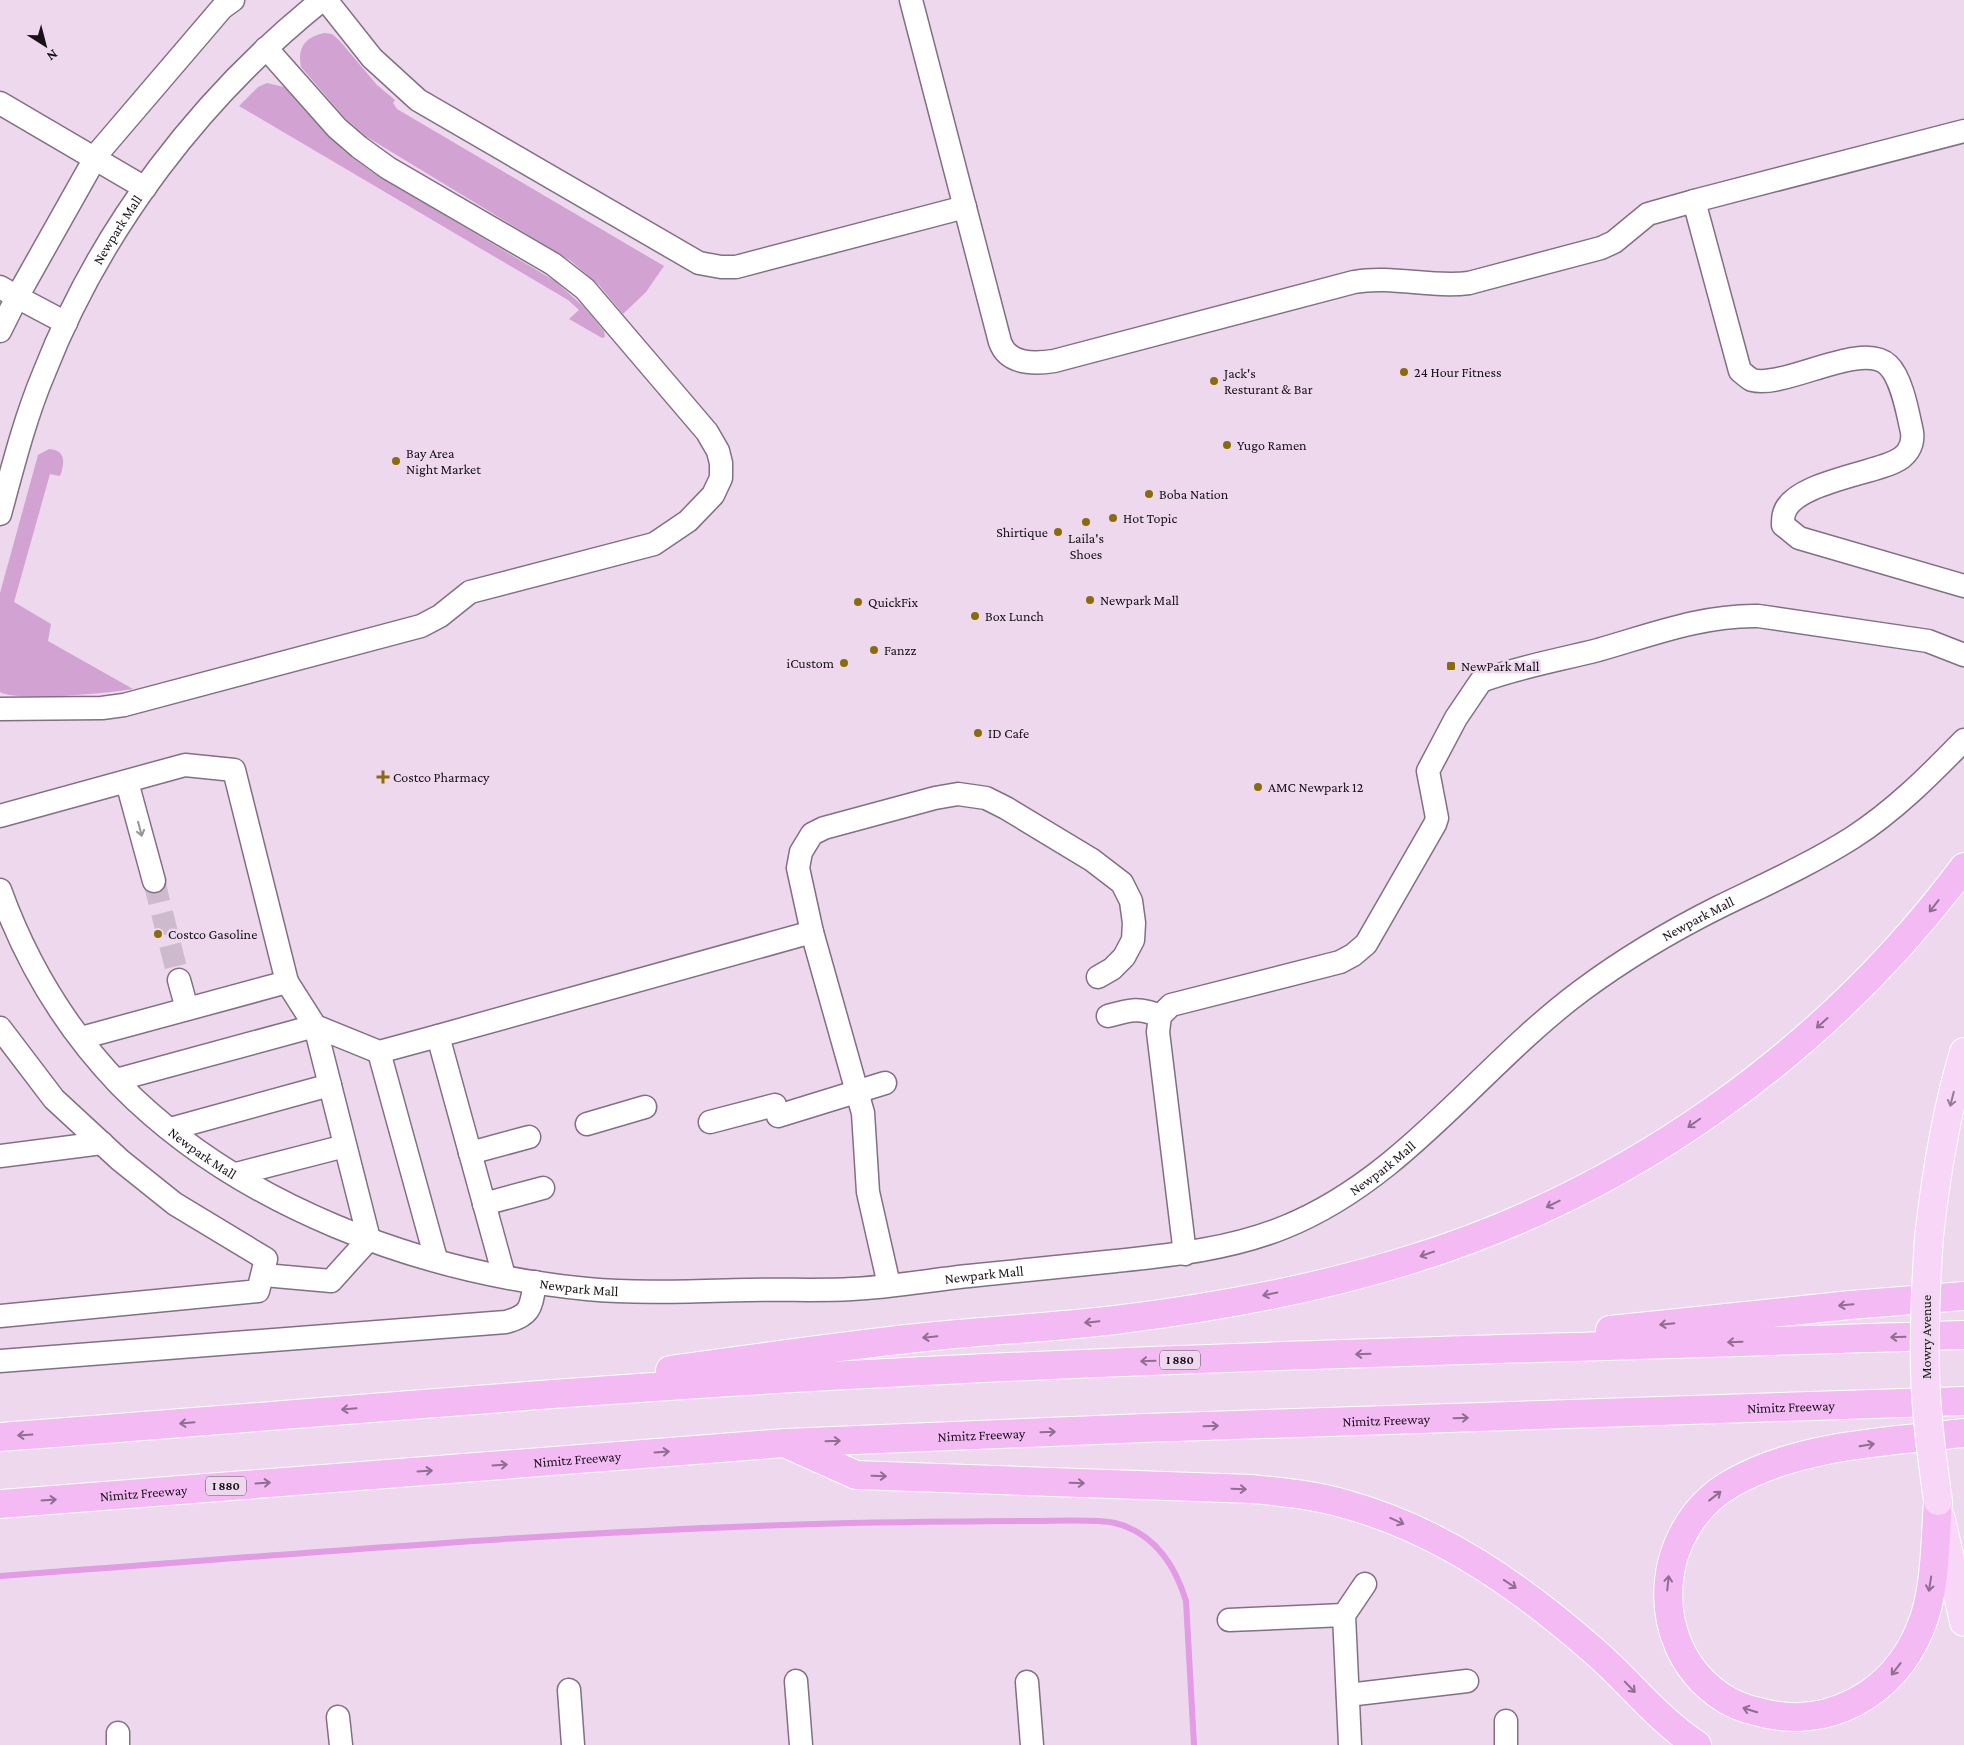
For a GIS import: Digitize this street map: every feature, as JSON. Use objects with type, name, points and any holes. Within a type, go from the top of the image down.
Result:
[{"type":"highway","points":[[398,1405],[881,1342],[1094,1322],[1168,1313],[1313,1285],[1405,1261],[1451,1246],[1550,1205],[1600,1180],[1679,1133],[1734,1094],[1821,1025],[1855,992],[1926,917],[1964,867]]},
{"type":"highway","points":[[1395,1353],[1780,1311],[1964,1296]]},
{"type":"highway","name":"I 880","points":[[0,1437],[398,1405],[884,1373],[1155,1361],[1964,1335]]},
{"type":"highway","name":"Nimitz Freeway","points":[[0,1504],[785,1443],[1155,1427],[1964,1401]]},
{"type":"highway","points":[[1938,1501],[1931,1584],[1921,1628],[1913,1646],[1894,1672],[1871,1694],[1841,1710],[1808,1718],[1774,1716],[1744,1708],[1719,1695],[1697,1674],[1680,1648],[1671,1620],[1667,1592],[1670,1564],[1682,1532],[1705,1504],[1730,1484],[1760,1470],[1830,1450],[1964,1433]]},
{"type":"highway","points":[[785,1443],[856,1475],[1252,1489],[1298,1494],[1344,1503],[1390,1518],[1431,1536],[1537,1602],[1596,1652],[1649,1707],[1676,1731],[1697,1745]]},
{"type":"main road","name":"Mowry Avenue","points":[[1964,1052],[1946,1122],[1929,1237],[1925,1305],[1925,1373],[1930,1442],[1938,1501],[1964,1622]]},
{"type":"street","points":[[0,331],[8,292],[95,159],[222,8],[233,0]]},
{"type":"street","name":"Newpark Mall","points":[[0,514],[26,421],[44,372],[66,323],[113,238],[145,188],[200,118],[234,79],[266,48],[322,0]]},
{"type":"street","points":[[326,0],[372,58],[413,96],[699,263],[721,267],[736,267],[965,207]]},
{"type":"street","points":[[911,0],[1002,347],[1012,358],[1033,363],[1054,361],[1354,282],[1374,279],[1450,284],[1469,283],[1601,248],[1614,242],[1648,214],[1964,131]]},
{"type":"street","points":[[0,709],[102,708],[124,704],[422,626],[440,616],[470,592],[654,544],[703,507],[713,495],[721,478],[721,463],[718,451],[707,432],[585,289],[553,264],[388,168],[359,147],[337,128],[266,48]]},
{"type":"street","points":[[0,103],[145,188]]},
{"type":"street","points":[[1694,201],[1740,370],[1751,379],[1768,381],[1829,364],[1874,359],[1887,363],[1893,371],[1905,403],[1913,438],[1909,451],[1896,462],[1814,488],[1794,500],[1784,513],[1783,525],[1799,538],[1964,586]]},
{"type":"street","points":[[8,292],[66,323]]},
{"type":"street","points":[[1184,1254],[1158,1032],[1160,1016],[1171,1005],[1340,962],[1353,955],[1366,944],[1435,824],[1437,818],[1428,771],[1456,718],[1481,681],[1658,632],[1712,618],[1735,615],[1758,616],[1928,642],[1964,655]]},
{"type":"street","name":"Newpark Mall","points":[[1,893],[30,958],[52,1000],[116,1080],[170,1129],[236,1174],[281,1200],[369,1240],[436,1259],[535,1282],[637,1292],[690,1293],[854,1289],[1184,1254],[1230,1245],[1283,1228],[1334,1204],[1393,1160],[1541,1023],[1581,992],[1669,934],[1811,862],[1856,836],[1895,807],[1964,740]]},
{"type":"street","points":[[0,816],[186,765],[234,770],[287,982],[315,1026],[369,1240],[331,1282],[264,1276]]},
{"type":"street","points":[[127,782],[154,881]]},
{"type":"street","points":[[889,1285],[868,1192],[863,1113],[812,932],[798,868],[801,852],[812,834],[824,828],[936,798],[958,794],[986,798],[1006,808],[1092,860],[1122,883],[1131,901],[1134,923],[1133,940],[1124,957],[1112,969],[1098,977]]},
{"type":"street","points":[[116,1080],[315,1026],[380,1052],[812,932]]},
{"type":"street","points":[[179,980],[187,1009]]},
{"type":"street","points":[[81,1038],[287,982]]},
{"type":"street","points":[[1108,1016],[1131,1009],[1146,1010],[1160,1016]]},
{"type":"street","points":[[0,1028],[54,1099],[102,1143],[175,1204],[266,1259],[264,1276],[258,1291],[0,1316]]},
{"type":"street","points":[[438,1036],[504,1276]]},
{"type":"street","points":[[380,1052],[436,1259]]},
{"type":"street","points":[[710,1122],[776,1111],[885,1083]]},
{"type":"street","points":[[170,1129],[330,1085]]},
{"type":"street","points":[[587,1124],[645,1108]]},
{"type":"street","points":[[470,1153],[529,1137]]},
{"type":"street","points":[[0,1156],[102,1143]]},
{"type":"street","points":[[236,1174],[346,1146]]},
{"type":"street","points":[[484,1204],[543,1188]]},
{"type":"street","points":[[0,1361],[506,1322],[526,1314],[531,1306],[535,1282]]},
{"type":"street","points":[[1350,1745],[1344,1616],[1365,1584]]},
{"type":"street","points":[[1229,1620],[1344,1616]]},
{"type":"street","points":[[796,1681],[801,1745]]},
{"type":"street","points":[[1348,1695],[1467,1681]]},
{"type":"street","points":[[1027,1682],[1032,1745]]},
{"type":"street","points":[[569,1690],[573,1745]]},
{"type":"street","points":[[338,1717],[341,1745]]},
{"type":"street","points":[[1506,1721],[1506,1745]]},
{"type":"shaded area","points":[[324,33],[332,34],[339,40],[377,85],[395,100],[393,103],[397,109],[664,266],[646,292],[623,314],[599,285],[571,261],[367,137],[344,117],[301,67],[300,54],[304,44],[312,37]]},
{"type":"shaded area","points":[[267,83],[284,87],[344,151],[372,172],[555,281],[583,306],[604,331],[605,337],[602,338],[569,319],[579,310],[568,300],[239,106],[258,87]]},
{"type":"shaded area","points":[[49,449],[59,452],[63,458],[63,466],[60,476],[50,474],[14,602],[51,624],[48,641],[133,689],[105,693],[43,696],[9,695],[0,692],[0,593],[38,455]]},
{"type":"waterway","points":[[0,1576],[425,1544],[637,1531],[850,1523],[1076,1520],[1115,1523],[1141,1534],[1161,1552],[1176,1575],[1186,1601],[1194,1745]]},
{"type":"tunnel","points":[[154,881],[179,980]]},
{"type":"place","name":"24 Hour Fitness","points":[[1404,372]]},
{"type":"place","name":"Jack's Resturant & Bar","points":[[1214,381]]},
{"type":"place","name":"Yugo Ramen","points":[[1227,445]]},
{"type":"place","name":"Bay Area Night Market","points":[[396,461]]},
{"type":"place","name":"Boba Nation","points":[[1149,494]]},
{"type":"place","name":"Hot Topic","points":[[1113,518]]},
{"type":"place","name":"Laila's Shoes","points":[[1086,522]]},
{"type":"place","name":"Shirtique","points":[[1058,532]]},
{"type":"place","name":"Newpark Mall","points":[[1090,600]]},
{"type":"place","name":"QuickFix","points":[[858,602]]},
{"type":"place","name":"Box Lunch","points":[[975,616]]},
{"type":"place","name":"Fanzz","points":[[874,650]]},
{"type":"place","name":"iCustom","points":[[844,663]]},
{"type":"place","name":"NewPark Mall","points":[[1451,666]]},
{"type":"place","name":"ID Cafe","points":[[978,733]]},
{"type":"place","name":"Costco Pharmacy","points":[[383,777]]},
{"type":"place","name":"AMC Newpark 12","points":[[1258,787]]},
{"type":"place","name":"Costco Gasoline","points":[[158,934]]}]
